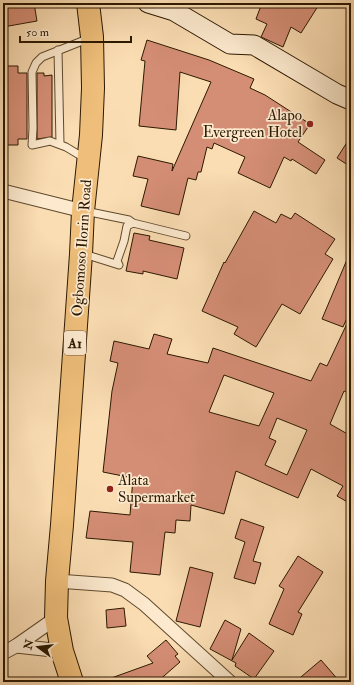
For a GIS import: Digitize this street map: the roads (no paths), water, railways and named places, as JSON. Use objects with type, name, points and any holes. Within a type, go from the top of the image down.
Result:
[{"type":"highway","name":"Ogbomoso Ilorin Road","points":[[72,682],[62,651],[56,618],[57,581],[82,254],[83,211],[89,161],[93,88],[92,37],[88,3]]},
{"type":"street","points":[[148,3],[174,11],[230,44],[254,45],[337,94],[351,100]]},
{"type":"street","points":[[3,191],[83,211]]},
{"type":"street","points":[[57,581],[112,584],[125,590],[144,604],[230,682]]},
{"type":"street","points":[[3,653],[16,646],[56,618]]},
{"type":"street","points":[[16,646],[62,651]]},
{"type":"lane","points":[[89,161],[60,144],[50,142],[32,145],[32,72],[36,63],[42,56],[92,37]]},
{"type":"lane","points":[[58,50],[60,144]]},
{"type":"lane","points":[[83,211],[129,220],[133,223],[186,236]]},
{"type":"lane","points":[[82,254],[119,265],[117,261],[124,241],[127,226],[133,223]]},
{"type":"place","name":"Alapo Evergreen Hotel","points":[[310,124]]},
{"type":"place","name":"Alata Supermarket","points":[[110,489]]}]
